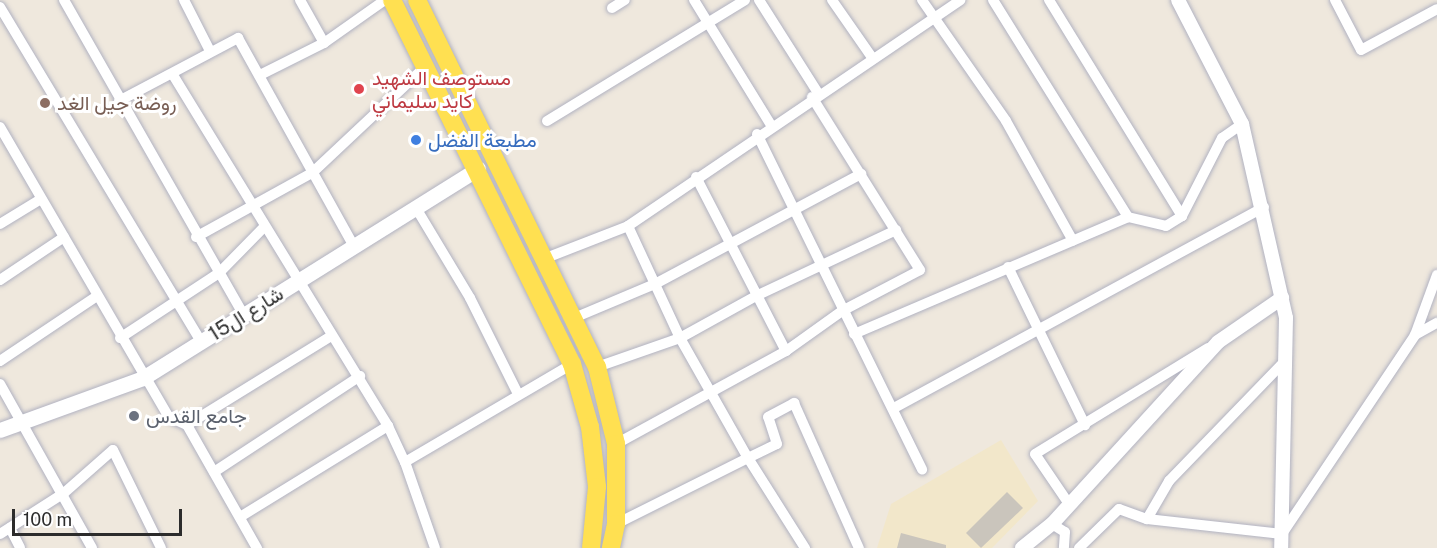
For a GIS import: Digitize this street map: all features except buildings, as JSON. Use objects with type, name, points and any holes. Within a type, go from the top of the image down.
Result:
[{"type":"main road","points":[[392,0],[478,169],[572,364],[590,427],[597,487],[591,548]]},
{"type":"main road","points":[[417,0],[546,258],[597,368],[616,444],[616,524],[611,548]]},
{"type":"main road","name":"شارع ال15","points":[[0,430],[143,378],[478,169]]},
{"type":"street","points":[[64,0],[196,237],[244,315]]},
{"type":"street","points":[[184,0],[210,51]]},
{"type":"street","points":[[300,0],[324,43]]},
{"type":"street","points":[[260,75],[324,43],[385,0]]},
{"type":"street","points":[[612,8],[625,0]]},
{"type":"street","points":[[694,0],[711,24],[771,125]]},
{"type":"street","points":[[547,121],[711,24],[745,0]]},
{"type":"street","points":[[616,444],[786,351],[842,311],[920,270],[759,0]]},
{"type":"street","points":[[832,0],[871,56]]},
{"type":"street","points":[[922,0],[1006,121],[1073,241]]},
{"type":"street","points":[[546,258],[628,226],[871,56],[960,0]]},
{"type":"street","points":[[993,0],[1128,217]]},
{"type":"street","points":[[1049,0],[1182,216]]},
{"type":"street","points":[[1335,0],[1361,50],[1437,9]]},
{"type":"street","points":[[1181,1],[1242,124],[1264,207],[1282,298],[1285,361],[1282,541]]},
{"type":"street","points":[[0,7],[175,304],[201,342]]},
{"type":"street","points":[[119,101],[173,75],[210,51],[238,38],[354,246]]},
{"type":"street","points":[[196,237],[312,173],[426,66]]},
{"type":"street","points":[[173,75],[263,228],[331,336],[360,376],[388,426],[405,462],[435,548]]},
{"type":"street","points":[[854,334],[1128,217],[1166,226],[1182,216],[1222,138],[1242,124]]},
{"type":"street","points":[[0,127],[143,378],[169,417],[187,424],[257,548]]},
{"type":"street","points":[[757,134],[842,311],[894,408],[922,470]]},
{"type":"street","points":[[574,318],[655,284],[727,242],[861,174]]},
{"type":"street","points":[[696,177],[727,242],[786,351]]},
{"type":"street","points":[[0,224],[41,199]]},
{"type":"street","points":[[894,408],[1039,333],[1264,207]]},
{"type":"street","points":[[416,208],[470,298],[517,392]]},
{"type":"street","points":[[628,226],[680,338],[709,392],[805,548]]},
{"type":"street","points":[[120,338],[219,273],[263,228]]},
{"type":"street","points":[[597,368],[680,338],[756,296],[896,230]]},
{"type":"street","points":[[0,280],[64,237]]},
{"type":"street","points":[[1008,267],[1085,425]]},
{"type":"street","points":[[1282,541],[1303,497],[1351,436],[1415,336],[1437,275]]},
{"type":"street","points":[[0,361],[97,296]]},
{"type":"street","points":[[1069,504],[1035,454],[1218,342],[1282,298]]},
{"type":"street","points":[[1415,336],[1437,322]]},
{"type":"street","points":[[187,424],[331,336]]},
{"type":"street","points":[[1022,548],[1052,524],[1218,342]]},
{"type":"street","points":[[1147,519],[1170,481],[1285,361]]},
{"type":"street","points":[[405,462],[517,392],[572,364]]},
{"type":"street","points":[[214,472],[360,376]]},
{"type":"street","points":[[0,384],[64,493],[92,548]]},
{"type":"street","points":[[616,524],[777,444],[768,417],[794,403],[859,548]]},
{"type":"street","points":[[240,517],[388,426]]},
{"type":"street","points":[[0,534],[64,493],[112,450],[161,548]]},
{"type":"street","points":[[1079,548],[1119,509],[1147,519],[1282,541]]},
{"type":"street","points":[[1052,524],[1065,531],[1064,548]]},
{"type":"street","points":[[10,528],[20,548]]},
{"type":"shaded area","points":[[1001,440],[1038,501],[992,548],[877,548],[891,504]]},
{"type":"place","name":"مستوصف الشهيد كايد سليماني","points":[[359,89]]},
{"type":"place","name":"روضة جيل الغد","points":[[45,103]]},
{"type":"place","name":"مطبعة الفضل","points":[[416,140]]},
{"type":"place","name":"جامع القدس","points":[[134,416]]}]
